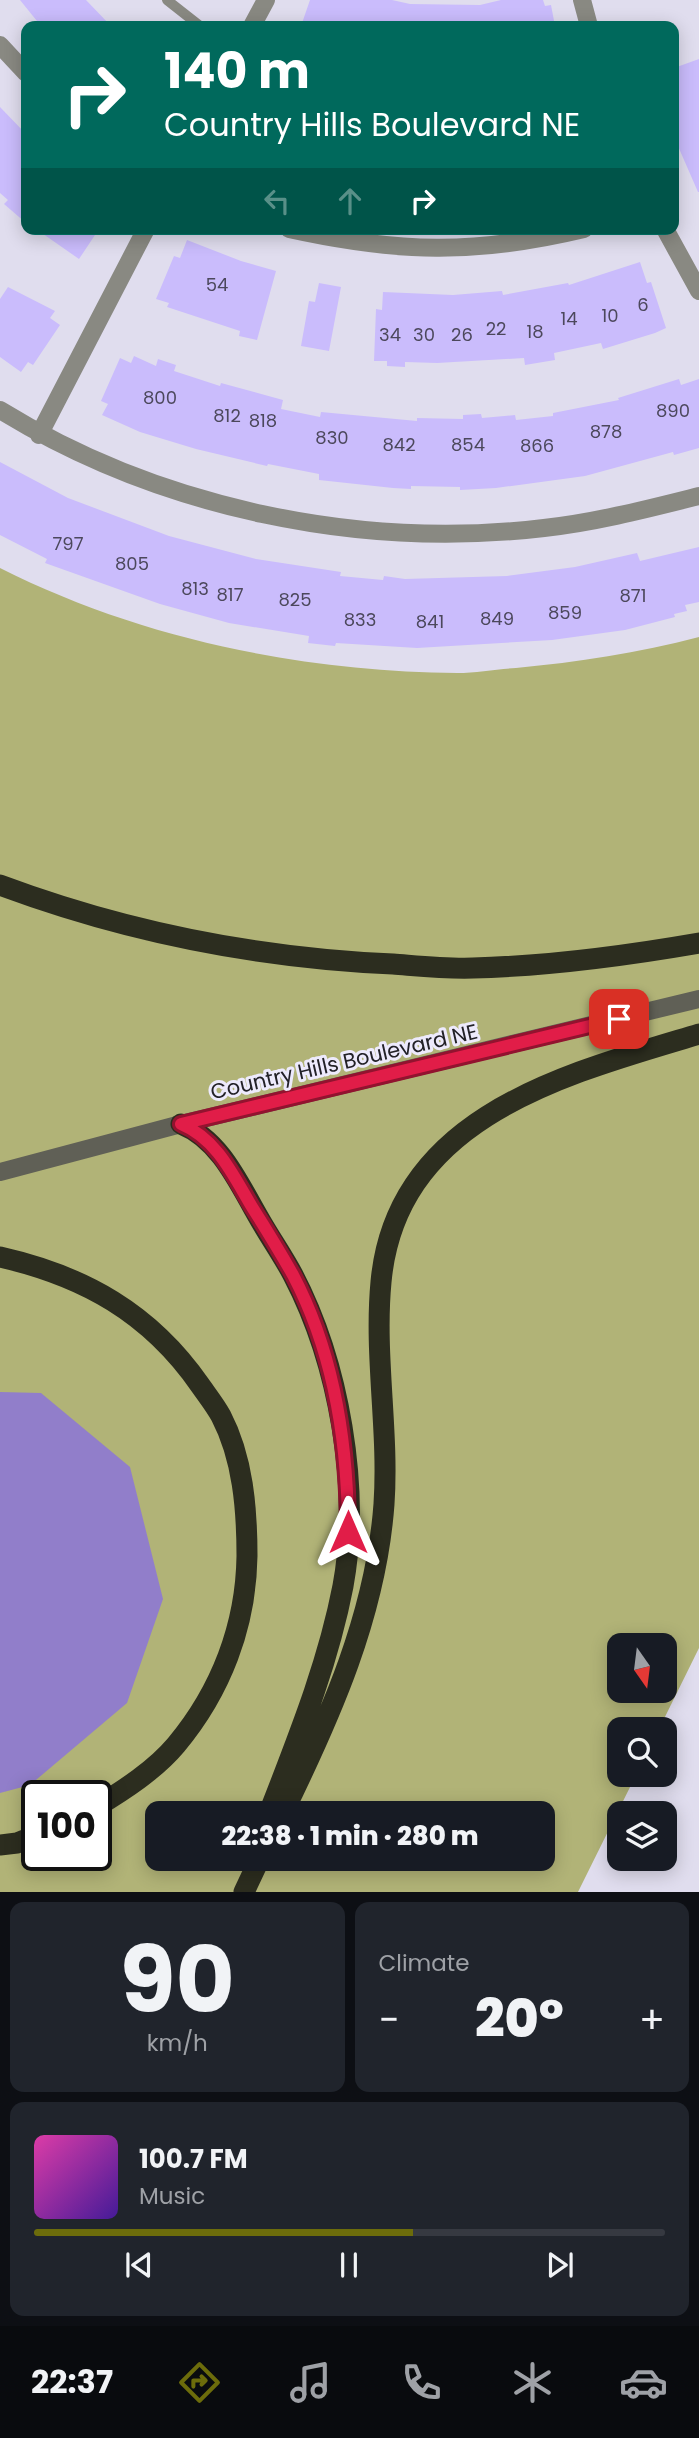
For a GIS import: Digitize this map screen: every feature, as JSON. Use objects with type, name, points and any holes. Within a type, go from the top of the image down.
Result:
[{"type":"highway","points":[[0,885],[56,906],[188,940],[325,961],[470,968],[601,960],[699,943]]},
{"type":"highway","points":[[289,1801],[321,1736],[341,1687],[357,1640],[378,1550],[386,1468],[379,1317],[381,1281],[386,1250],[403,1203],[414,1183],[436,1156],[497,1110],[578,1071],[699,1034]]},
{"type":"highway","points":[[181,1124],[196,1130],[224,1159],[294,1277],[321,1344],[339,1413],[345,1450],[348,1532],[343,1584],[313,1698],[274,1801]]},
{"type":"highway","points":[[0,1257],[31,1264],[79,1281],[118,1303],[152,1330],[184,1362],[221,1416],[242,1479],[247,1533],[246,1590],[235,1643],[209,1697],[175,1746],[128,1787],[112,1797]]},
{"type":"highway","points":[[0,1845],[21,1841]]},
{"type":"highway","points":[[241,1892],[248,1871]]},
{"type":"highway","points":[[241,1892],[253,1871]]},
{"type":"main road","name":"Country Hills Boulevard NE","points":[[0,1172],[181,1124],[699,999]]},
{"type":"street","points":[[255,21],[266,0]]},
{"type":"street","points":[[582,0],[588,21]]},
{"type":"street","points":[[0,44],[21,67]]},
{"type":"street","points":[[39,435],[143,235]]},
{"type":"street","points":[[317,235],[405,248],[468,249],[534,241],[559,235]]},
{"type":"street","points":[[668,235],[699,291]]},
{"type":"street","points":[[0,410],[39,435],[152,484],[303,522],[384,530],[462,533],[542,528],[607,519],[699,496]]},
{"type":"lane","points":[[167,0],[194,21]]},
{"type":"green space","points":[[0,568],[54,593],[165,632],[281,658],[339,666],[398,671],[472,672],[608,656],[699,637],[699,1648],[677,1693],[677,1633],[607,1633],[607,1703],[672,1703],[665,1717],[607,1717],[607,1787],[630,1787],[623,1801],[607,1801],[607,1834],[578,1892],[0,1892]]},
{"type":"shaded area","points":[[0,1392],[41,1393],[130,1467],[163,1599],[127,1703],[36,1780],[21,1780],[21,1787],[0,1793]]},
{"type":"building","points":[[20,0],[86,0],[106,21],[37,21]]},
{"type":"building","points":[[310,0],[392,0],[410,4],[480,5],[501,0],[543,0],[545,6],[551,5],[554,21],[303,21]]},
{"type":"building","points":[[699,59],[699,192],[679,148],[679,66]]},
{"type":"building","points":[[0,107],[21,129],[21,219],[4,204],[8,200],[0,193]]},
{"type":"building","points":[[45,235],[95,235],[79,259]]},
{"type":"building","points":[[187,240],[276,271],[257,340],[239,336],[240,331],[167,307],[169,303],[156,299],[174,256],[180,258]]},
{"type":"building","points":[[640,262],[647,283],[651,282],[666,328],[655,333],[603,349],[601,343],[554,353],[555,360],[525,365],[524,358],[405,362],[405,367],[387,366],[387,361],[374,361],[376,309],[382,310],[383,292],[453,295],[502,291],[503,295],[568,283],[569,285]]},
{"type":"building","points":[[319,283],[341,287],[329,351],[301,346],[309,301],[315,302]]},
{"type":"building","points":[[8,287],[55,311],[50,318],[60,325],[33,365],[28,362],[21,372],[0,357],[0,299]]},
{"type":"building","points":[[134,356],[156,366],[158,359],[176,365],[174,371],[220,386],[221,383],[283,400],[281,409],[320,417],[321,412],[417,421],[417,418],[463,419],[463,415],[481,414],[482,418],[515,415],[516,420],[553,416],[553,413],[619,400],[618,398],[679,379],[681,385],[699,379],[699,448],[674,455],[673,452],[585,476],[496,488],[460,490],[460,487],[411,486],[411,489],[319,480],[319,474],[268,464],[267,466],[196,449],[140,432],[102,415],[108,404],[101,401],[120,358],[131,363]]},
{"type":"building","points":[[0,462],[68,498],[169,536],[256,559],[341,572],[340,576],[383,580],[384,576],[405,579],[507,576],[575,567],[637,553],[640,561],[699,547],[699,602],[685,605],[687,611],[674,614],[675,617],[625,630],[552,640],[417,648],[308,643],[309,636],[229,623],[160,604],[45,563],[47,559],[0,535]]},
{"type":"route","points":[[348,1532],[348,1487],[339,1413],[321,1344],[294,1277],[224,1159],[196,1130],[181,1124],[619,1019]]}]
